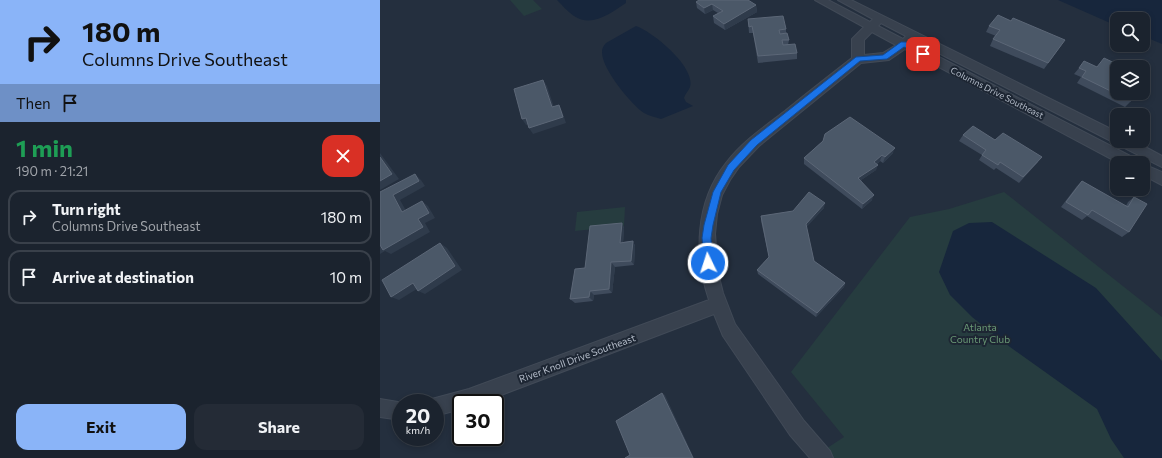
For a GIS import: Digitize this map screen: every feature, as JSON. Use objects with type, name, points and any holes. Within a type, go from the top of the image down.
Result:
[{"type":"street","name":"Columns Drive Southeast","points":[[820,0],[875,23],[914,36],[1110,134]]},
{"type":"street","name":"Columns Drive Southeast","points":[[843,0],[904,44],[1118,156]]},
{"type":"street","points":[[858,58],[858,39],[875,23]]},
{"type":"street","points":[[823,458],[797,428],[729,330],[718,305],[709,272],[707,238],[712,208],[717,192],[724,178],[742,154],[754,142],[858,58],[885,57],[914,36]]},
{"type":"street","points":[[1135,148],[1162,162]]},
{"type":"street","points":[[1150,173],[1162,179]]},
{"type":"street","name":"River Knoll Drive Southeast","points":[[444,405],[469,398],[718,305]]},
{"type":"street","points":[[380,408],[392,410]]},
{"type":"green space","points":[[510,0],[533,0],[542,9],[524,16]]},
{"type":"green space","name":"Atlanta Country Club","points":[[1004,192],[1162,317],[1162,458],[812,458],[844,437],[791,372],[910,217],[949,209]]},
{"type":"green space","points":[[625,207],[624,226],[575,231],[577,212]]},
{"type":"water","points":[[557,0],[626,0],[626,3],[608,15],[594,20],[588,20],[574,16]]},
{"type":"water","points":[[1058,0],[1162,0],[1162,44],[1150,39],[1150,12],[1110,12],[1110,23]]},
{"type":"water","points":[[636,26],[652,35],[672,51],[680,60],[690,79],[690,87],[684,98],[686,102],[693,106],[661,119],[644,113],[617,85],[606,66],[602,49],[606,43]]},
{"type":"water","points":[[992,222],[1096,288],[1162,361],[1162,458],[1124,458],[1111,439],[1097,409],[1010,347],[972,317],[950,295],[939,272],[953,231],[969,223]]},
{"type":"building","points":[[699,0],[748,0],[756,5],[724,24],[713,16],[723,11],[712,4],[704,8],[696,2]]},
{"type":"building","points":[[998,15],[1011,21],[1013,18],[1065,40],[1048,63],[993,39],[1000,30],[989,26]]},
{"type":"building","points":[[783,16],[786,29],[779,30],[780,34],[787,33],[789,40],[782,40],[783,45],[795,44],[797,53],[758,56],[752,26],[749,27],[748,19]]},
{"type":"building","points":[[1104,58],[1110,61],[1110,91],[1082,77],[1086,71],[1079,68],[1084,61],[1097,67]]},
{"type":"building","points":[[543,80],[552,107],[559,105],[563,117],[529,128],[526,118],[522,119],[514,89]]},
{"type":"building","points":[[850,117],[895,148],[885,157],[882,155],[874,162],[878,165],[858,178],[874,195],[863,204],[804,158],[823,141],[825,134]]},
{"type":"building","points":[[973,126],[995,140],[1003,133],[1042,157],[1023,177],[1000,162],[998,165],[982,155],[986,150],[963,135]]},
{"type":"building","points":[[380,157],[392,174],[380,181]]},
{"type":"building","points":[[415,174],[419,181],[393,195],[402,212],[422,201],[429,213],[418,219],[423,227],[383,250],[380,245],[380,192]]},
{"type":"building","points":[[1082,181],[1128,207],[1134,197],[1147,204],[1129,232],[1092,210],[1088,215],[1066,202]]},
{"type":"building","points":[[809,192],[825,203],[806,224],[814,261],[845,283],[817,313],[757,270],[769,257],[761,216],[793,211]]},
{"type":"building","points":[[622,223],[620,243],[633,241],[631,261],[611,262],[609,289],[590,291],[589,297],[570,299],[575,269],[585,268],[590,226]]},
{"type":"building","points":[[440,243],[455,266],[418,291],[413,283],[391,297],[382,280]]},
{"type":"building","points":[[662,393],[693,458],[625,458],[630,455],[616,421]]},
{"type":"route","points":[[708,263],[708,225],[717,192],[731,168],[754,142],[858,58],[885,57],[893,53],[904,44],[923,54]]}]
